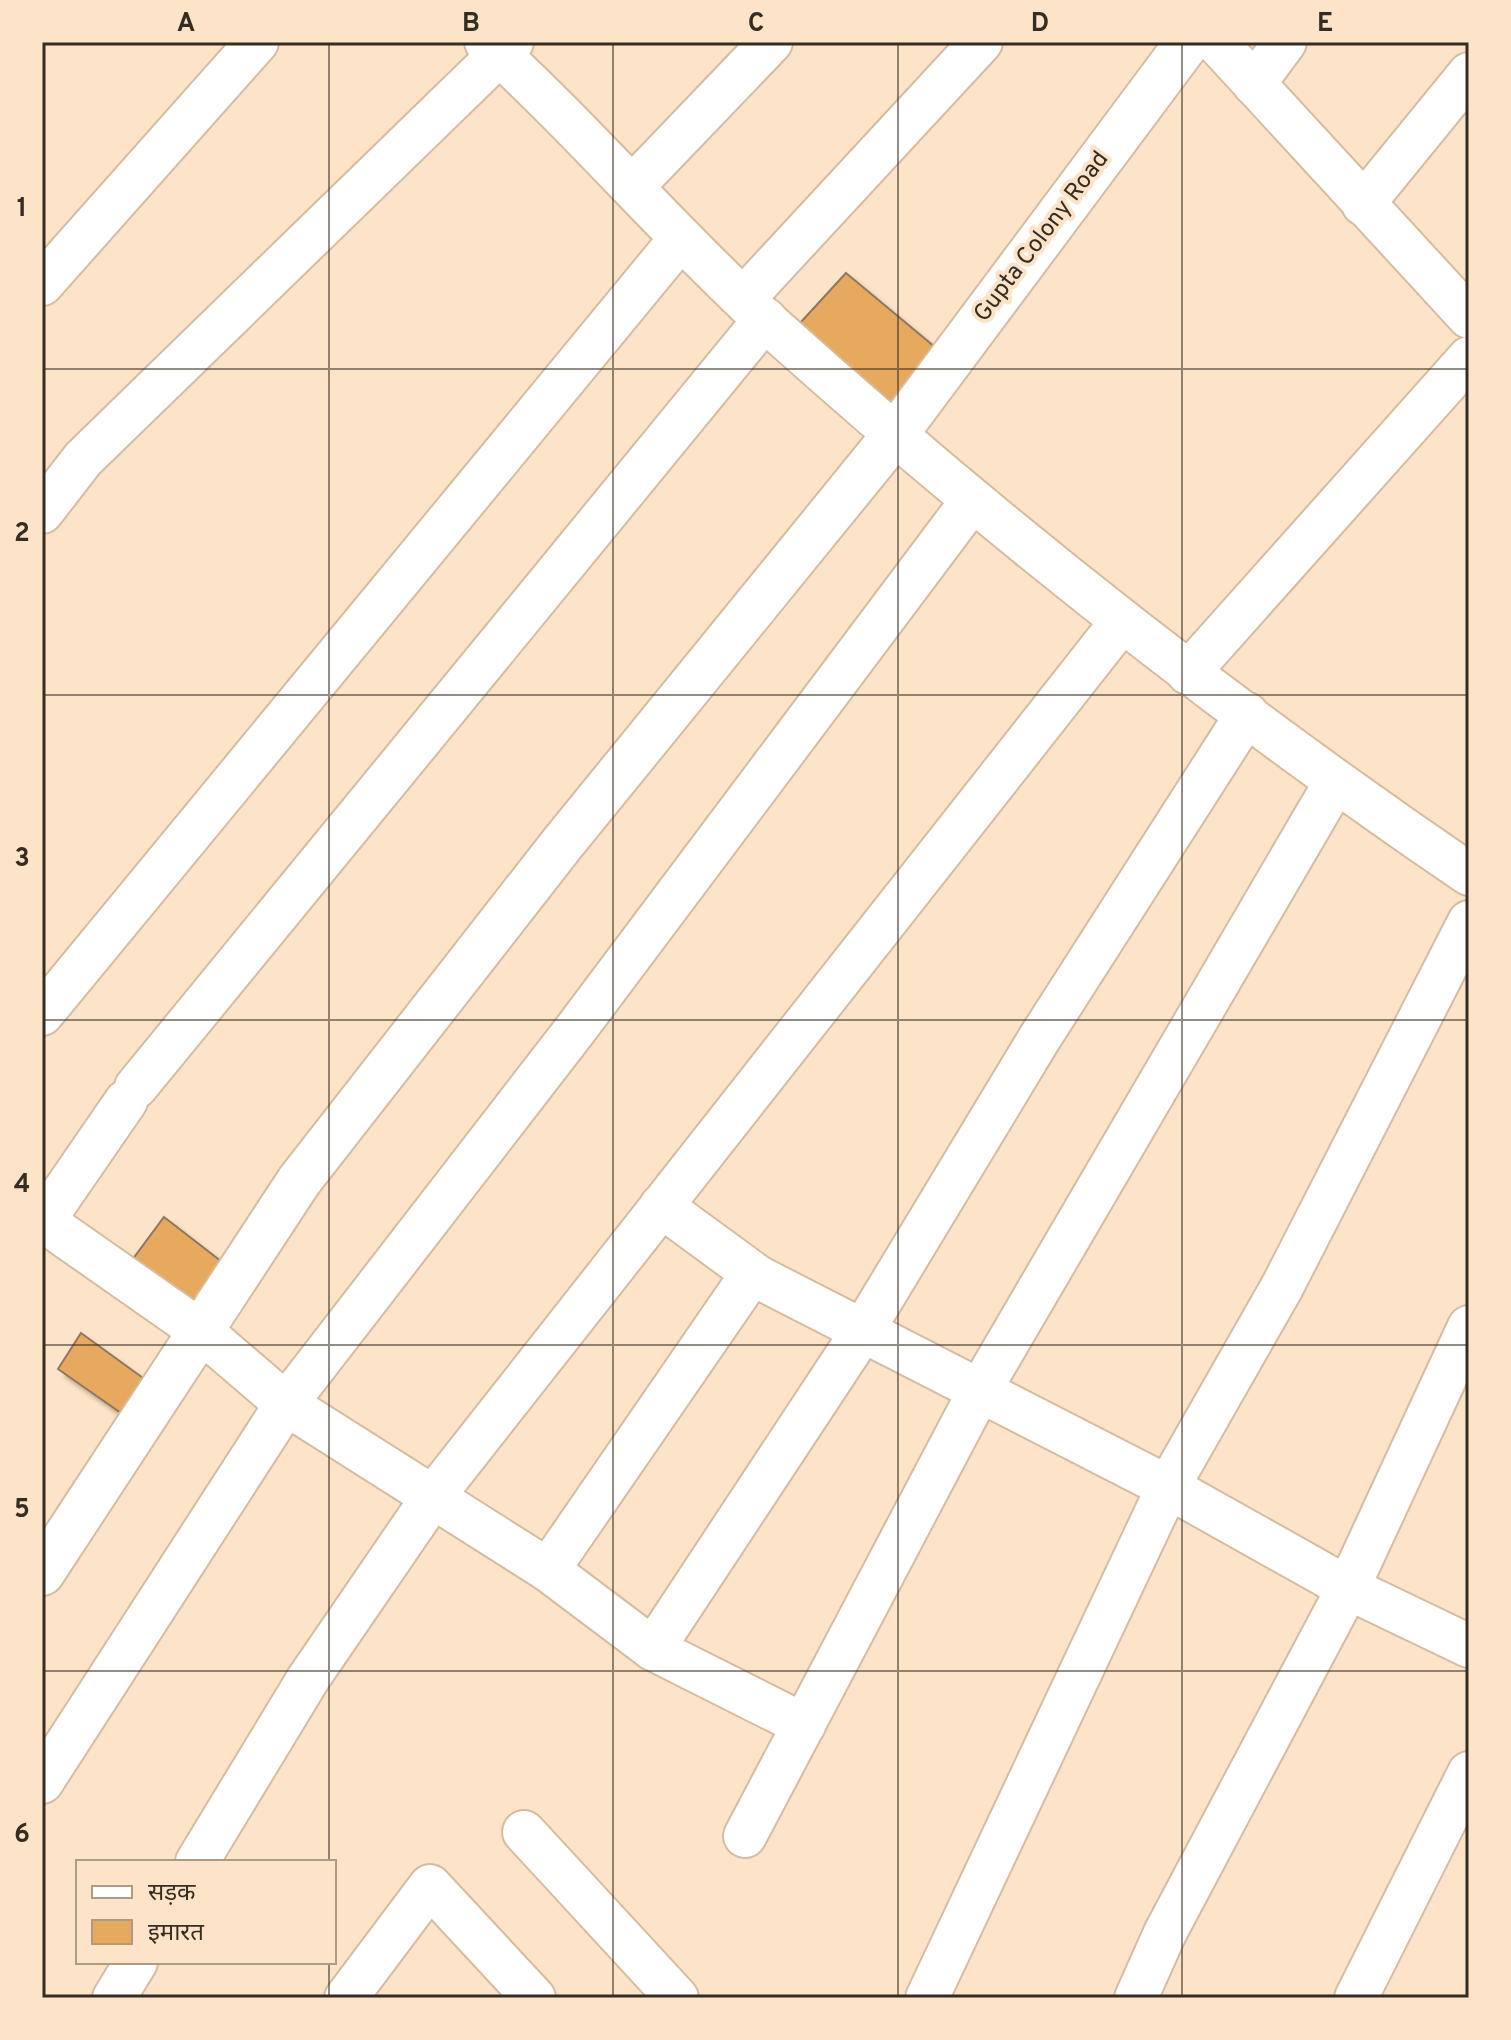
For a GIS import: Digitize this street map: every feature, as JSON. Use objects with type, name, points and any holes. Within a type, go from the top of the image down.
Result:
[{"type":"street","points":[[42,284],[257,42]]},
{"type":"street","points":[[633,186],[771,42]]},
{"type":"street","points":[[804,1725],[653,1649],[548,1570],[286,1404],[202,1332],[42,1221],[131,1094],[754,309],[981,42]]},
{"type":"street","name":"Gupta Colony Road","points":[[42,1573],[299,1181],[562,844],[897,432],[1188,42]]},
{"type":"street","points":[[1216,42],[1469,317]]},
{"type":"street","points":[[1254,84],[1285,42]]},
{"type":"street","points":[[42,512],[83,459],[499,46],[681,238],[754,309],[897,432],[971,502],[1188,673],[1247,714],[1335,783],[1469,874]]},
{"type":"street","points":[[1363,204],[1469,74]]},
{"type":"street","points":[[42,1014],[681,238]]},
{"type":"street","points":[[1188,673],[1469,358]]},
{"type":"street","points":[[42,1782],[286,1404],[575,1030],[971,502]]},
{"type":"street","points":[[198,1860],[308,1679],[432,1498],[1122,621]]},
{"type":"street","points":[[653,1649],[862,1332],[1039,1039],[1247,714]]},
{"type":"street","points":[[745,1836],[980,1390],[1335,783]]},
{"type":"street","points":[[927,1998],[1168,1487],[1282,1287],[1469,922]]},
{"type":"street","points":[[661,1206],[758,1277],[1168,1487],[1348,1588],[1469,1646]]},
{"type":"street","points":[[548,1570],[747,1281],[758,1277]]},
{"type":"street","points":[[1136,1998],[1165,1933],[1348,1588],[1469,1327]]},
{"type":"street","points":[[1356,1998],[1469,1773]]},
{"type":"street","points":[[524,1832],[677,1998]]},
{"type":"street","points":[[346,1998],[432,1886],[534,1998]]},
{"type":"street","points":[[114,1998],[135,1964]]},
{"type":"building","points":[[846,273],[948,358],[899,424],[790,334]]},
{"type":"building","points":[[164,1217],[235,1272],[195,1334],[118,1279]]},
{"type":"building","points":[[81,1333],[154,1386],[131,1420],[58,1369]]}]
